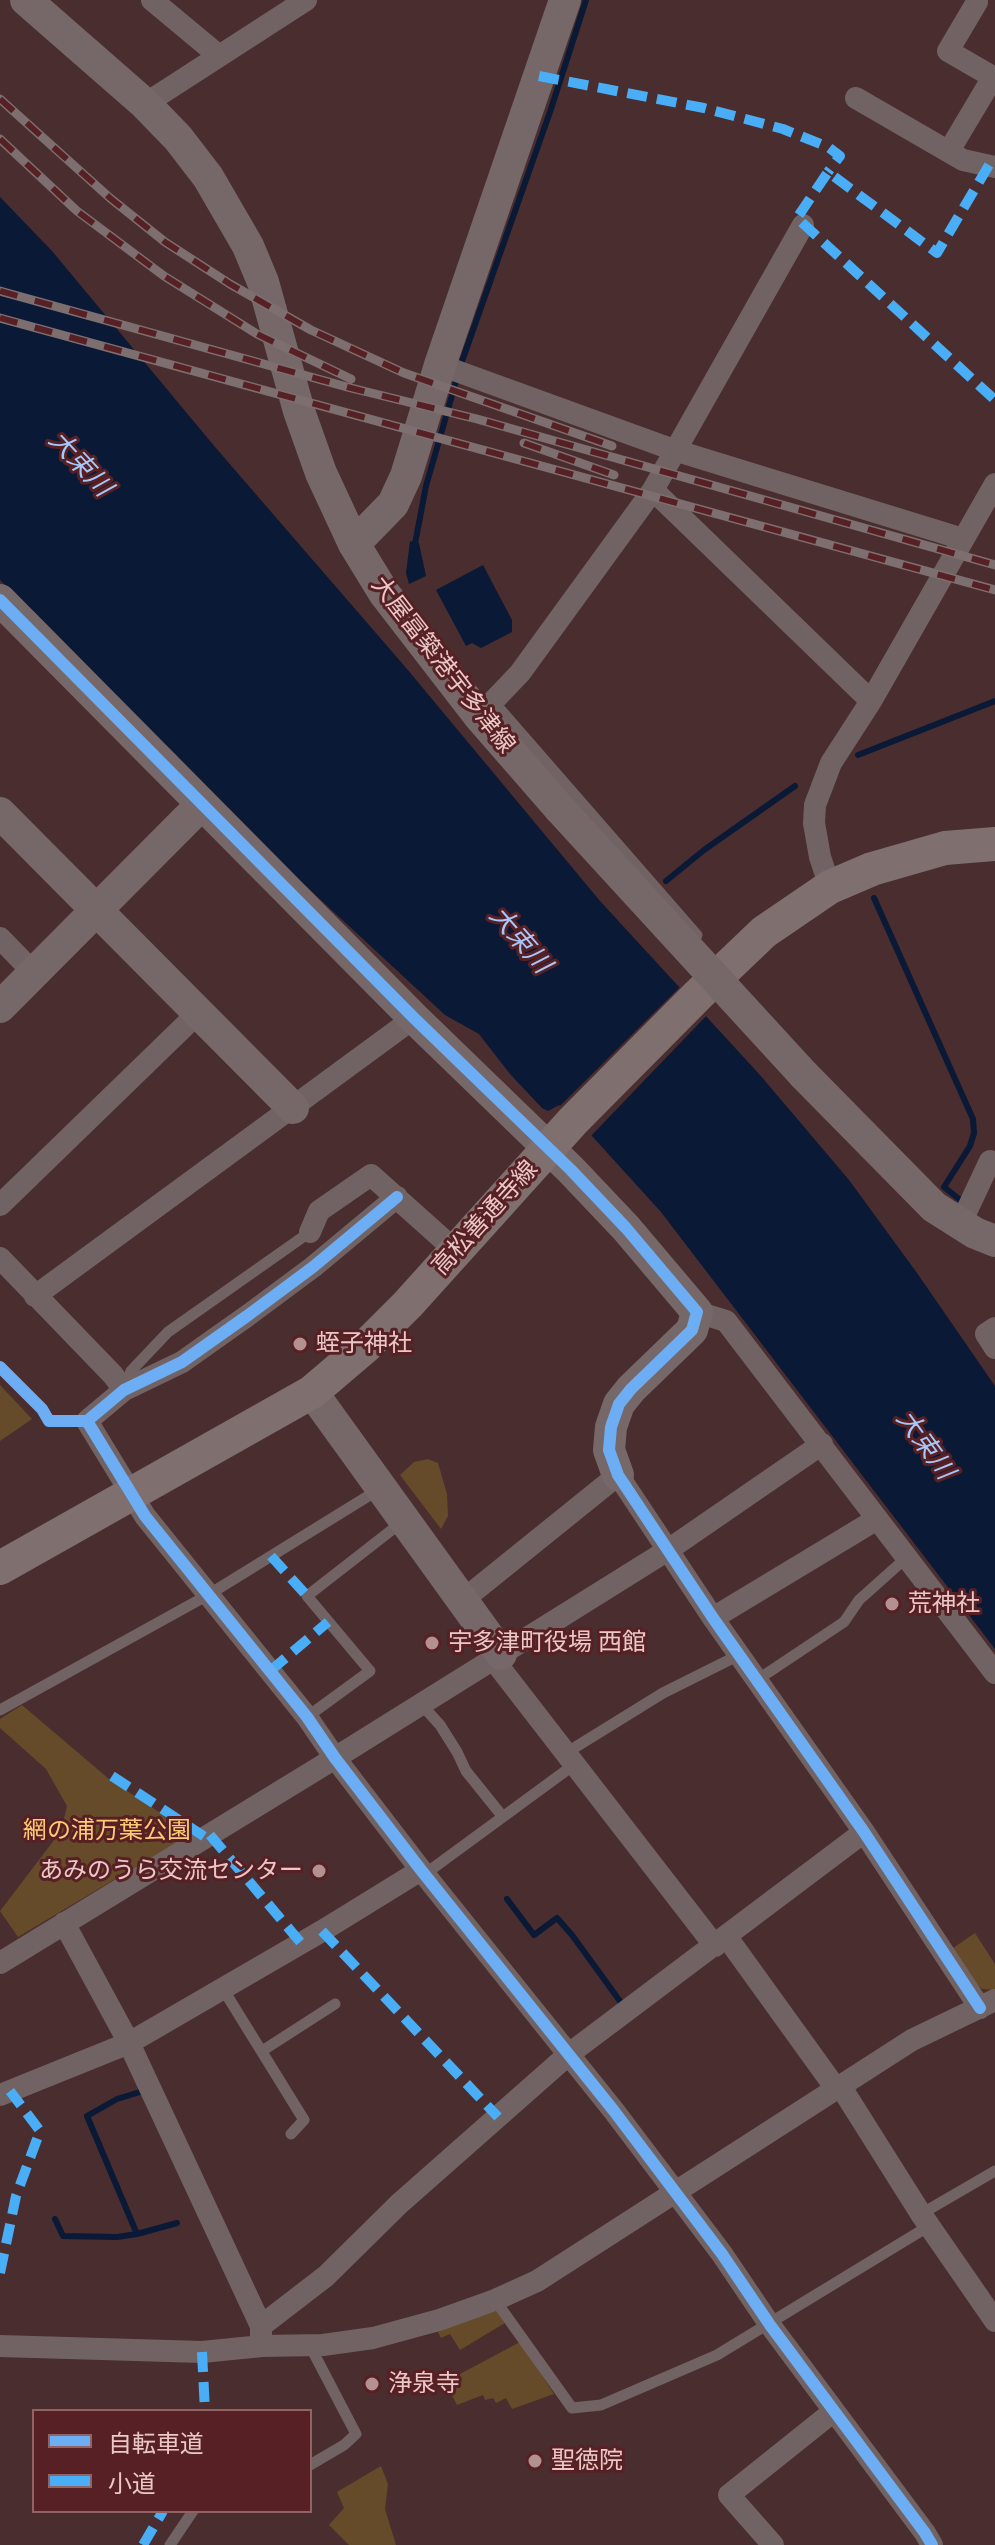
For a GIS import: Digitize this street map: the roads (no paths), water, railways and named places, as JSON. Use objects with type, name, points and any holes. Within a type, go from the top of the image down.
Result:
[{"type":"main road","name":"高松善通寺線","points":[[0,1568],[312,1392],[366,1346],[573,1121],[698,995],[716,956],[764,932],[830,887],[901,860],[945,848],[995,844]]},
{"type":"street","name":"大屋冨築港宇多津線","points":[[26,0],[145,104],[178,138],[208,177],[248,246],[263,282],[316,461],[354,544],[384,593],[486,708],[560,809],[804,1075],[934,1207],[960,1225],[995,1241]]},
{"type":"street","points":[[152,0],[218,55]]},
{"type":"street","points":[[145,104],[306,0]]},
{"type":"street","points":[[354,544],[393,504],[451,369],[565,0]]},
{"type":"street","points":[[949,151],[993,77],[948,51],[977,2]]},
{"type":"street","points":[[856,98],[963,160],[995,167]]},
{"type":"street","points":[[486,708],[520,673],[653,490],[803,225]]},
{"type":"street","points":[[451,369],[674,450],[963,539]]},
{"type":"street","points":[[830,887],[816,836],[815,805],[831,763],[871,701],[995,484]]},
{"type":"street","points":[[653,490],[871,701]]},
{"type":"street","points":[[0,600],[414,1018],[549,1147],[626,1228],[697,1312],[726,1321],[995,1673]]},
{"type":"street","points":[[0,1007],[202,804]]},
{"type":"street","points":[[0,813],[293,1108]]},
{"type":"street","points":[[0,938],[34,973]]},
{"type":"street","points":[[0,1205],[197,1014]]},
{"type":"street","points":[[35,1296],[414,1018]]},
{"type":"street","points":[[960,1225],[990,1161]]},
{"type":"street","points":[[310,1232],[319,1211],[371,1175],[456,1251]]},
{"type":"street","points":[[397,1197],[313,1267],[247,1316],[182,1362],[124,1390],[87,1421],[145,1516],[307,1717],[423,1872],[674,2191],[932,2545]]},
{"type":"street","points":[[0,1258],[124,1390]]},
{"type":"street","points":[[0,2346],[202,2352],[261,2336],[310,2345],[373,2338],[439,2320],[537,2281],[912,2040],[988,2004],[713,1618],[618,1475],[609,1450],[611,1427],[619,1404],[692,1330],[697,1312]]},
{"type":"street","points":[[995,1328],[986,1334],[995,1348]]},
{"type":"street","points":[[312,1392],[463,1600],[497,1657],[570,1758],[839,2089],[995,2321]]},
{"type":"street","points":[[0,1963],[668,1550],[822,1444]]},
{"type":"street","points":[[463,1600],[618,1475]]},
{"type":"street","points":[[713,1618],[877,1519]]},
{"type":"street","points":[[261,2336],[399,2204],[569,2054],[864,1832]]},
{"type":"street","points":[[0,2095],[129,2043],[423,1872]]},
{"type":"street","points":[[64,1923],[129,2043],[261,2336]]},
{"type":"street","points":[[773,2545],[729,2495],[834,2411]]},
{"type":"lane","points":[[486,708],[716,956]]},
{"type":"lane","points":[[124,1390],[131,1371],[168,1332],[310,1232]]},
{"type":"lane","points":[[0,1710],[208,1595],[382,1488]]},
{"type":"lane","points":[[307,1717],[370,1671],[307,1596],[405,1519]]},
{"type":"lane","points":[[757,1680],[844,1622],[859,1600],[906,1558]]},
{"type":"lane","points":[[423,1872],[503,1817],[570,1758],[663,1693],[739,1655]]},
{"type":"lane","points":[[421,1704],[440,1725],[466,1771],[503,1817]]},
{"type":"lane","points":[[223,1989],[304,2120],[291,2134]]},
{"type":"lane","points":[[262,2051],[335,2004]]},
{"type":"lane","points":[[495,2300],[572,2408],[601,2405],[717,2355],[770,2325],[995,2171]]},
{"type":"lane","points":[[310,2345],[356,2434],[312,2464]]},
{"type":"lane","points":[[170,2545],[192,2513]]},
{"type":"water","name":"大束川","points":[[0,197],[52,251],[600,901],[760,1075],[849,1180],[995,1386],[995,1649],[661,1212],[592,1136],[559,1105],[548,1111],[542,1108],[479,1034],[445,1015],[214,801],[0,580]]},
{"type":"water","points":[[410,541],[419,543],[426,576],[409,584],[406,573]]},
{"type":"water","points":[[483,565],[512,620],[512,632],[481,648],[472,643],[466,646],[436,590]]},
{"type":"waterway","points":[[460,367],[586,0]]},
{"type":"waterway","points":[[414,549],[426,486],[457,378]]},
{"type":"waterway","points":[[858,755],[995,701]]},
{"type":"waterway","points":[[666,881],[704,850],[795,786]]},
{"type":"waterway","points":[[874,898],[973,1119],[974,1133],[970,1146],[944,1187],[959,1199]]},
{"type":"waterway","points":[[507,1899],[534,1935],[557,1918],[625,2008]]},
{"type":"waterway","points":[[140,2092],[117,2099],[87,2116],[137,2234],[177,2223]]},
{"type":"waterway","points":[[55,2219],[63,2236],[117,2237],[137,2234]]},
{"type":"railway","points":[[0,99],[110,198],[165,242],[230,284],[311,330],[404,373],[612,446]]},
{"type":"railway","points":[[0,139],[77,211],[164,276],[257,334],[351,379]]},
{"type":"railway","points":[[0,291],[347,387],[477,419],[995,565]]},
{"type":"railway","points":[[0,318],[995,590]]},
{"type":"railway","points":[[524,443],[614,475]]},
{"type":"place","name":"蛭子神社","points":[[300,1344]]},
{"type":"place","name":"荒神社","points":[[892,1604]]},
{"type":"place","name":"宇多津町役場 西館","points":[[432,1643]]},
{"type":"place","name":"あみのうら交流センター","points":[[319,1871]]},
{"type":"place","name":"浄泉寺","points":[[372,2384]]},
{"type":"place","name":"聖徳院","points":[[535,2461]]},
{"type":"park label","name":"網の浦万葉公園","points":[[107,1831]]}]
